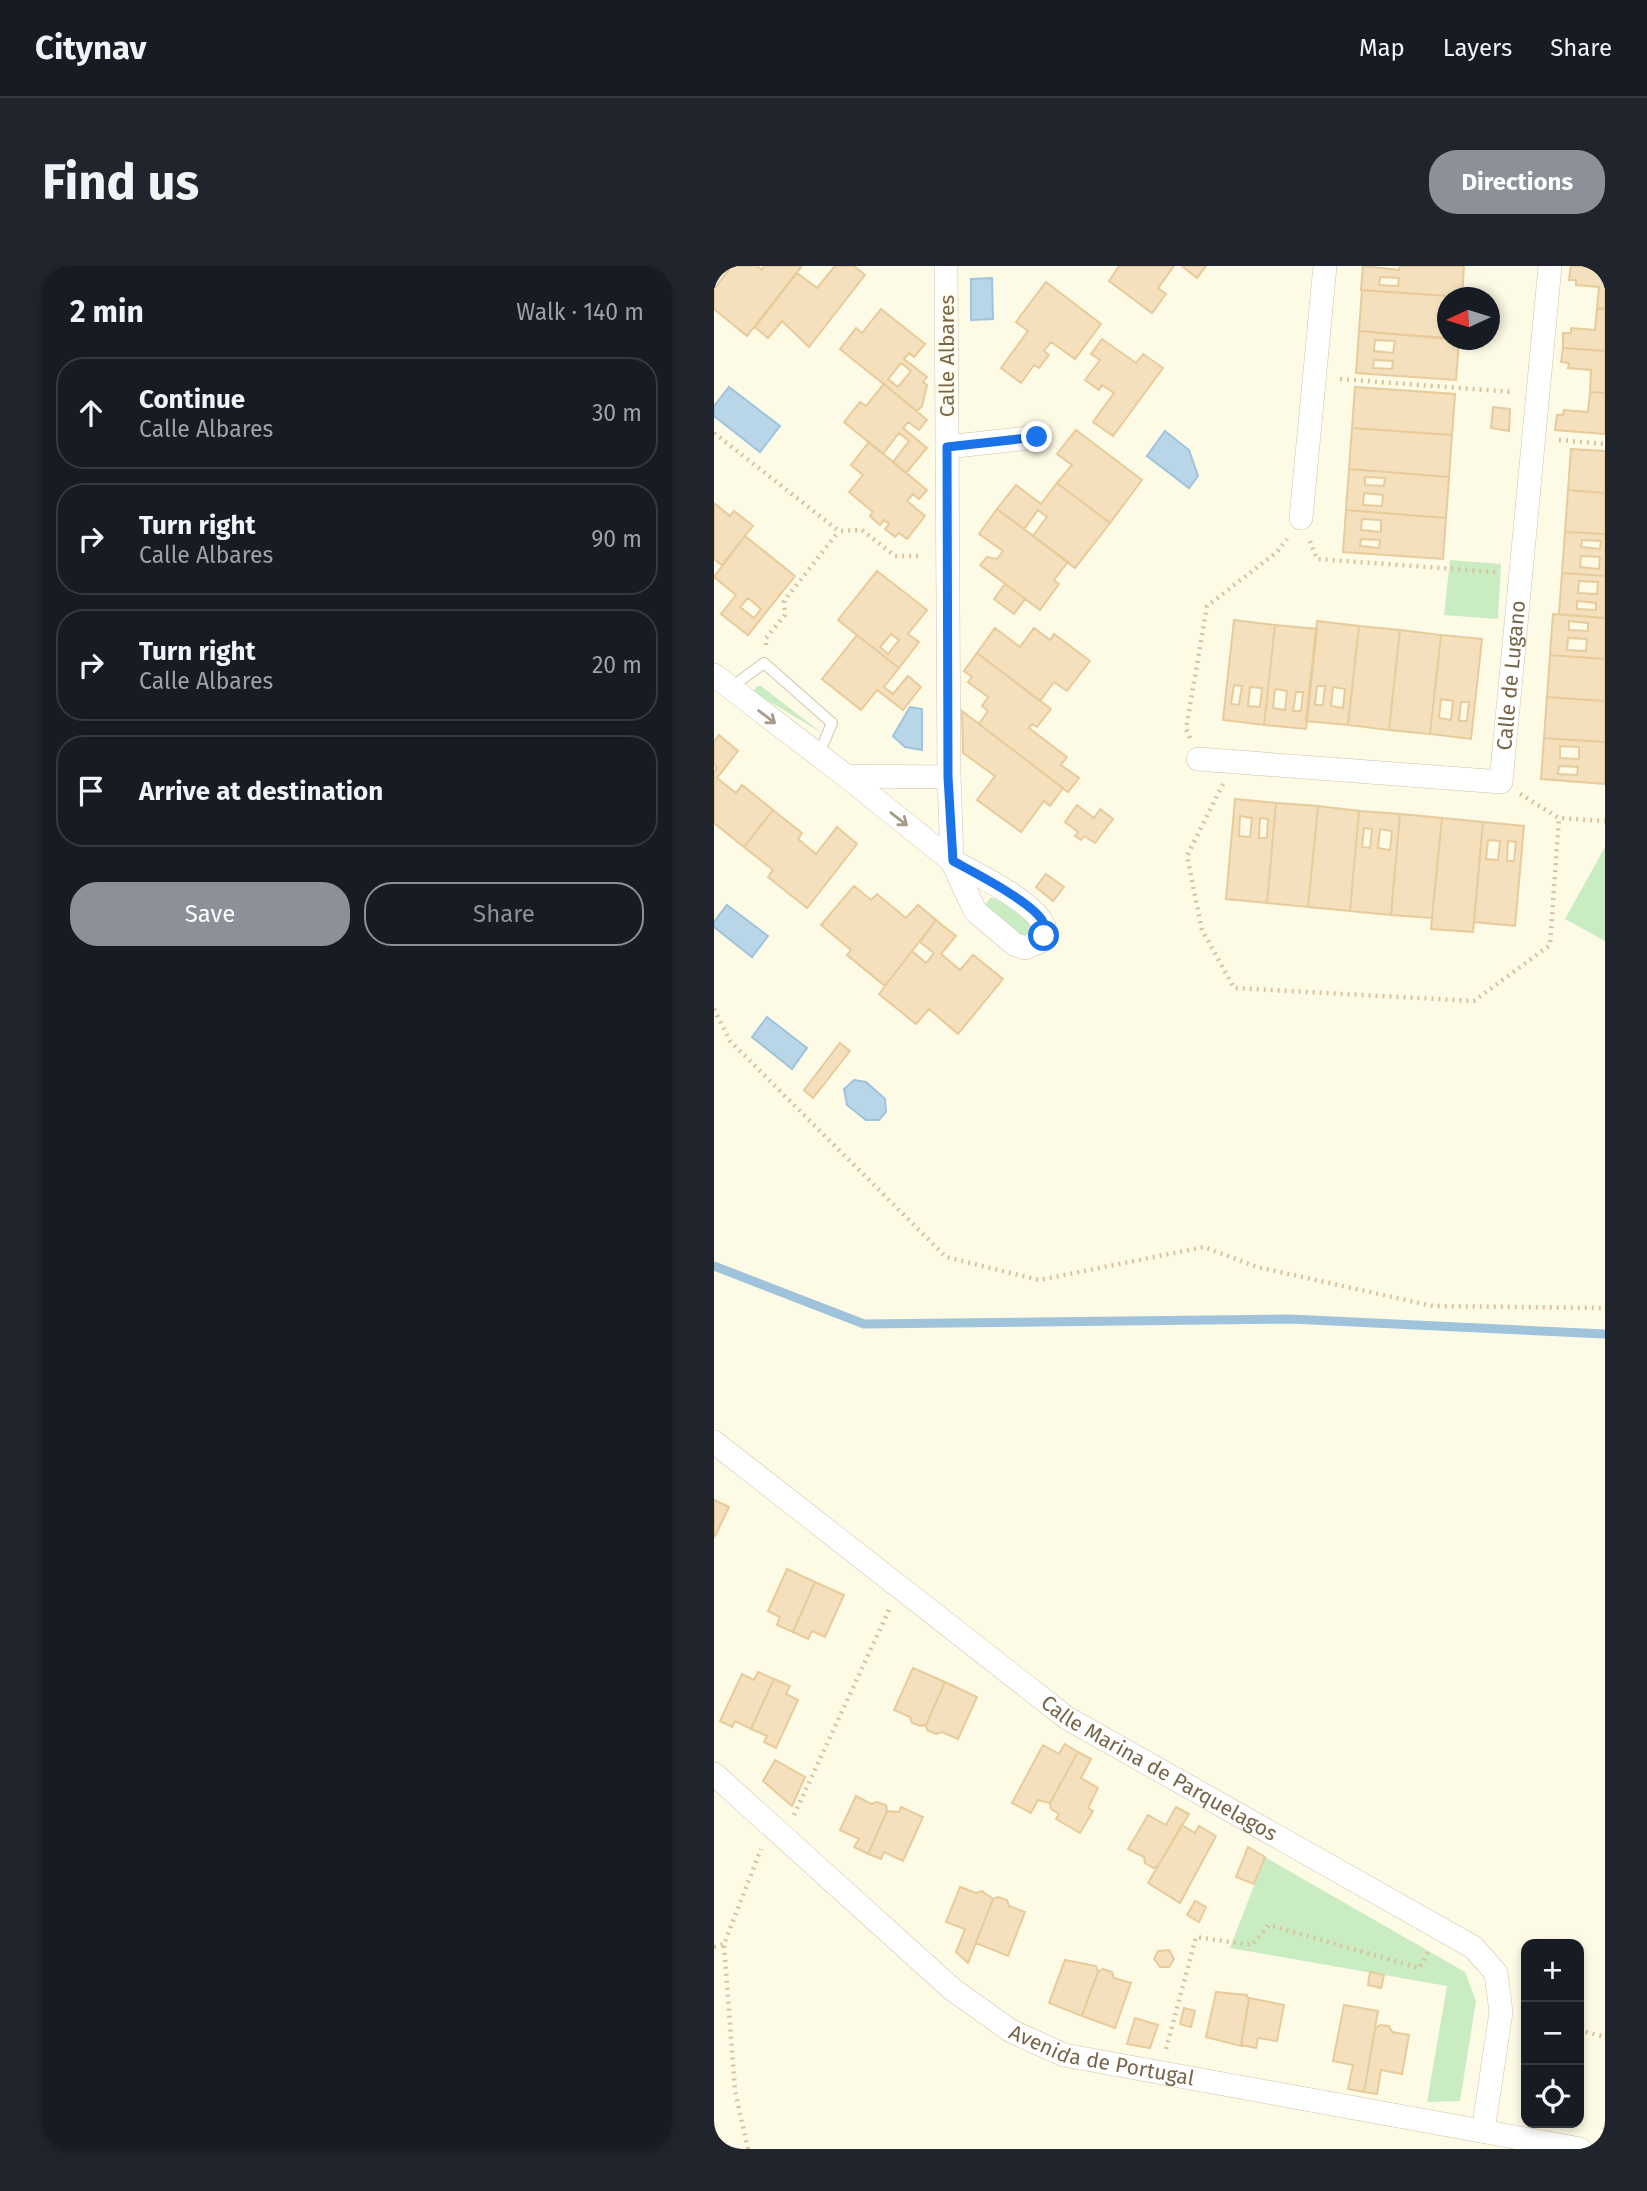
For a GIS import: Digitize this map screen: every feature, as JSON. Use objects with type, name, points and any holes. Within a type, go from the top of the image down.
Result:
[{"type":"street","name":"Calle Albares","points":[[722,682],[953,861],[948,777],[946,266]]},
{"type":"street","points":[[1301,518],[1325,266]]},
{"type":"street","name":"Calle de Lugano","points":[[1501,782],[1550,266]]},
{"type":"street","name":"Calle Albares","points":[[947,447],[1037,437]]},
{"type":"street","points":[[1198,759],[1501,782]]},
{"type":"street","points":[[846,776],[948,777]]},
{"type":"street","name":"Calle Marina de Parquelagos","points":[[714,1441],[1067,1718],[1473,1947],[1496,1973],[1501,2012],[1483,2131]]},
{"type":"street","name":"Avenida de Portugal","points":[[714,1774],[952,1989],[1012,2031],[1064,2055],[1580,2149]]},
{"type":"lane","points":[[722,682],[764,663],[832,723],[818,756]]},
{"type":"path","points":[[1314,377],[1538,394]]},
{"type":"path","points":[[714,433],[839,531],[862,530],[895,556],[948,556]]},
{"type":"path","points":[[1534,438],[1605,444]]},
{"type":"path","points":[[1301,518],[1318,559],[1521,573]]},
{"type":"path","points":[[1301,518],[1277,552],[1207,606],[1186,729],[1198,759],[1223,785],[1187,856],[1202,930],[1234,988],[1474,1001],[1550,945],[1559,818]]},
{"type":"path","points":[[764,663],[766,638],[785,615],[784,601],[839,531]]},
{"type":"path","points":[[1501,782],[1559,818],[1605,821]]},
{"type":"path","points":[[714,1009],[730,1041],[946,1257],[1039,1280],[1204,1247],[1257,1267],[1433,1306],[1605,1308]]},
{"type":"path","points":[[748,2149],[736,2091],[724,1944],[777,1831],[900,1587]]},
{"type":"path","points":[[1160,2073],[1196,1937],[1252,1945],[1269,1925],[1419,1968],[1442,1930]]},
{"type":"path","points":[[714,1947],[724,1944]]},
{"type":"path","points":[[1584,2031],[1605,2037]]},
{"type":"green space","points":[[1450,560],[1501,564],[1498,619],[1444,615]]},
{"type":"green space","points":[[757,686],[761,686],[822,733],[757,694],[754,691]]},
{"type":"green space","points":[[1605,847],[1605,941],[1565,919]]},
{"type":"green space","points":[[990,898],[1015,909],[1034,931],[1026,939],[985,905]]},
{"type":"green space","points":[[1265,1857],[1465,1972],[1476,2001],[1460,2101],[1427,2102],[1447,1986],[1230,1948]]},
{"type":"water","points":[[992,278],[993,319],[971,320],[971,279]]},
{"type":"water","points":[[729,387],[780,426],[760,452],[714,416],[714,406]]},
{"type":"water","points":[[1165,431],[1189,450],[1198,476],[1189,488],[1147,456]]},
{"type":"water","points":[[910,707],[922,709],[922,750],[905,747],[893,736]]},
{"type":"water","points":[[727,905],[768,936],[752,957],[714,927],[714,922]]},
{"type":"water","points":[[767,1017],[807,1048],[792,1069],[752,1037]]},
{"type":"water","points":[[854,1080],[866,1082],[885,1099],[886,1112],[879,1120],[866,1120],[847,1105],[844,1089]]},
{"type":"building","points":[[732,266],[757,266],[762,270],[764,266],[802,266],[747,336],[714,309],[714,289]]},
{"type":"building","points":[[835,266],[854,266],[865,275],[809,347],[782,321],[768,338],[755,327],[797,273],[817,288]]},
{"type":"building","points":[[1119,266],[1174,266],[1158,288],[1166,294],[1152,313],[1109,281]]},
{"type":"building","points":[[1182,266],[1206,266],[1197,278]]},
{"type":"building","points":[[1363,266],[1399,270],[1400,266],[1464,266],[1463,287],[1437,287],[1437,295],[1361,290]],"holes":[[[1380,277],[1399,278],[1398,286],[1379,285]]]},
{"type":"building","points":[[1571,266],[1605,268],[1605,309],[1597,308],[1599,287],[1576,285],[1576,280],[1569,280]]},
{"type":"building","points":[[1046,282],[1101,324],[1075,359],[1051,342],[1044,351],[1049,355],[1039,368],[1034,365],[1021,383],[1001,368],[1028,331],[1016,322]]},
{"type":"building","points":[[1362,290],[1437,295],[1437,337],[1359,331]]},
{"type":"building","points":[[1597,308],[1605,309],[1605,351],[1563,348],[1563,333],[1571,333],[1571,328],[1595,330]]},
{"type":"building","points":[[881,309],[925,344],[914,357],[909,353],[904,359],[927,377],[923,382],[927,385],[922,406],[917,411],[840,349],[856,328],[862,333]],"holes":[[[901,363],[911,371],[898,387],[888,379]]]},
{"type":"building","points":[[1359,331],[1437,338],[1437,350],[1458,350],[1456,380],[1356,373]],"holes":[[[1375,340],[1395,341],[1393,353],[1374,351]],[[1374,360],[1393,361],[1392,369],[1373,368]]]},
{"type":"building","points":[[1102,339],[1136,363],[1143,354],[1163,368],[1113,436],[1093,422],[1114,393],[1102,385],[1099,390],[1085,380],[1100,360],[1091,354]]},
{"type":"building","points":[[1563,348],[1605,351],[1605,393],[1590,392],[1591,370],[1568,368],[1569,363],[1561,362]]},
{"type":"building","points":[[884,384],[927,420],[919,430],[908,422],[903,428],[927,448],[906,473],[893,462],[909,441],[899,433],[883,454],[844,422],[860,402],[866,406]]},
{"type":"building","points":[[1355,387],[1455,394],[1452,435],[1352,428]]},
{"type":"building","points":[[1590,392],[1605,393],[1605,434],[1555,430],[1557,415],[1563,415],[1564,410],[1588,412]]},
{"type":"building","points":[[1493,407],[1510,409],[1509,431],[1491,428]]},
{"type":"building","points":[[1352,428],[1452,435],[1449,477],[1349,469]]},
{"type":"building","points":[[1076,430],[1142,480],[1110,523],[1057,483],[1072,465],[1057,454]]},
{"type":"building","points":[[869,442],[927,490],[919,499],[913,494],[907,501],[925,516],[907,539],[899,533],[895,537],[885,529],[889,524],[884,520],[880,525],[870,516],[873,512],[849,492],[863,475],[851,465]]},
{"type":"building","points":[[1571,449],[1605,451],[1605,493],[1568,490]]},
{"type":"building","points":[[1349,469],[1449,477],[1446,518],[1346,510]],"holes":[[[1365,477],[1385,478],[1384,486],[1365,485]],[[1364,493],[1383,495],[1382,506],[1363,505]]]},
{"type":"building","points":[[1057,483],[1110,523],[1075,568],[1033,536],[1047,517],[1038,510],[1024,529],[997,509],[1016,485],[1041,504]]},
{"type":"building","points":[[1568,490],[1605,493],[1605,534],[1565,532]]},
{"type":"building","points":[[714,503],[730,516],[734,511],[753,526],[722,565],[714,559]]},
{"type":"building","points":[[997,509],[1068,562],[1054,580],[1059,584],[1040,610],[980,565],[987,557],[997,559],[1003,551],[979,534]]},
{"type":"building","points":[[1346,510],[1446,518],[1443,559],[1343,552]],"holes":[[[1362,519],[1381,520],[1381,532],[1361,530]],[[1361,539],[1380,540],[1379,548],[1360,546]]]},
{"type":"building","points":[[1565,532],[1605,534],[1605,576],[1562,573]],"holes":[[[1582,540],[1601,541],[1600,549],[1581,547]],[[1581,556],[1600,557],[1599,569],[1580,567]]]},
{"type":"building","points":[[745,536],[795,576],[748,635],[721,614],[736,595],[714,577]],"holes":[[[748,598],[761,609],[754,618],[740,607]]]},
{"type":"building","points":[[877,571],[927,610],[908,634],[919,642],[899,668],[838,620]],"holes":[[[891,634],[899,640],[888,654],[880,647]]]},
{"type":"building","points":[[1562,573],[1605,576],[1605,618],[1559,614]],"holes":[[[1579,581],[1598,582],[1597,594],[1578,593]],[[1577,601],[1596,603],[1596,610],[1577,609]]]},
{"type":"building","points":[[1005,584],[1025,599],[1014,614],[994,599]]},
{"type":"building","points":[[1553,614],[1605,618],[1605,659],[1550,655]],"holes":[[[1569,621],[1588,623],[1588,631],[1569,630]],[[1568,638],[1587,639],[1586,651],[1567,650]]]},
{"type":"building","points":[[1234,620],[1275,625],[1264,725],[1223,720]],"holes":[[[1234,685],[1242,686],[1239,705],[1231,704]],[[1250,687],[1262,688],[1260,707],[1248,706]]]},
{"type":"building","points":[[1317,621],[1359,626],[1348,725],[1306,721]],"holes":[[[1317,686],[1325,686],[1323,705],[1315,705]],[[1333,687],[1345,689],[1343,708],[1331,706]]]},
{"type":"building","points":[[1275,625],[1317,629],[1306,729],[1264,725]],"holes":[[[1275,689],[1287,691],[1285,710],[1273,708]],[[1296,692],[1303,692],[1301,711],[1293,711]]]},
{"type":"building","points":[[1359,626],[1400,630],[1389,730],[1348,725]]},
{"type":"building","points":[[995,628],[1020,647],[1034,628],[1050,640],[1054,634],[1090,661],[1067,691],[1054,682],[1040,701],[977,653]]},
{"type":"building","points":[[1400,630],[1441,635],[1430,734],[1389,730]]},
{"type":"building","points":[[857,635],[899,668],[884,687],[893,694],[908,676],[921,687],[903,710],[877,690],[861,710],[822,679]]},
{"type":"building","points":[[1441,635],[1482,639],[1471,739],[1430,734]],"holes":[[[1441,699],[1453,701],[1451,720],[1439,718]],[[1461,702],[1469,702],[1467,721],[1459,721]]]},
{"type":"building","points":[[977,653],[1051,709],[1037,727],[1032,724],[1029,728],[1067,757],[1061,765],[1079,778],[1068,792],[979,724],[988,711],[982,706],[988,697],[968,682],[972,677],[964,671]]},
{"type":"building","points":[[1550,655],[1605,659],[1605,701],[1547,697]]},
{"type":"building","points":[[1547,697],[1605,701],[1605,742],[1544,738]]},
{"type":"building","points":[[962,711],[1063,788],[1050,806],[1044,801],[1021,832],[977,800],[995,776],[963,753]]},
{"type":"building","points":[[719,735],[738,751],[717,778],[736,793],[742,785],[773,810],[744,847],[714,823],[714,772],[717,768],[714,765],[714,742]]},
{"type":"building","points":[[1544,738],[1605,742],[1605,784],[1541,779]],"holes":[[[1560,746],[1579,747],[1579,759],[1560,758]],[[1559,766],[1578,767],[1577,775],[1558,774]]]},
{"type":"building","points":[[1235,799],[1276,803],[1267,903],[1226,899]],"holes":[[[1240,816],[1252,818],[1250,837],[1239,836]],[[1260,818],[1268,819],[1267,838],[1259,838]]]},
{"type":"building","points":[[1276,803],[1318,806],[1308,907],[1267,903]]},
{"type":"building","points":[[1077,805],[1094,818],[1100,809],[1113,819],[1095,843],[1084,836],[1081,840],[1075,836],[1078,832],[1065,822]]},
{"type":"building","points":[[1318,806],[1359,811],[1350,911],[1308,907]]},
{"type":"building","points":[[773,810],[802,833],[798,839],[816,854],[837,827],[857,844],[807,908],[768,877],[773,870],[744,847]]},
{"type":"building","points":[[1359,811],[1400,814],[1391,915],[1350,911]],"holes":[[[1364,828],[1372,829],[1370,848],[1362,847]],[[1380,829],[1392,831],[1390,850],[1378,848]]]},
{"type":"building","points":[[1400,814],[1442,818],[1432,918],[1391,915]]},
{"type":"building","points":[[1442,818],[1483,822],[1473,932],[1431,929]]},
{"type":"building","points":[[1483,822],[1524,826],[1515,926],[1474,922]],"holes":[[[1488,840],[1500,841],[1498,860],[1486,859]],[[1508,841],[1516,842],[1514,861],[1507,861]]]},
{"type":"building","points":[[1046,874],[1064,887],[1053,901],[1036,887]]},
{"type":"building","points":[[854,886],[871,900],[877,894],[906,918],[918,905],[936,920],[885,986],[847,955],[851,950],[821,925]]},
{"type":"building","points":[[936,920],[956,936],[941,954],[960,970],[973,955],[1003,979],[958,1034],[929,1009],[916,1024],[879,994],[912,951],[926,963],[934,953],[920,942]]},
{"type":"building","points":[[840,1043],[850,1051],[813,1098],[804,1090]]},
{"type":"building","points":[[714,1500],[729,1507],[714,1538]]},
{"type":"building","points":[[787,1569],[815,1582],[793,1632],[777,1625],[780,1617],[768,1611]]},
{"type":"building","points":[[815,1582],[844,1595],[825,1637],[812,1631],[808,1639],[793,1632]]},
{"type":"building","points":[[913,1668],[945,1682],[926,1725],[912,1723],[910,1717],[894,1710]]},
{"type":"building","points":[[758,1672],[774,1679],[751,1729],[735,1721],[732,1727],[720,1721],[742,1674],[754,1680]]},
{"type":"building","points":[[774,1679],[790,1686],[786,1694],[798,1700],[776,1748],[764,1742],[767,1736],[751,1729]]},
{"type":"building","points":[[945,1682],[977,1697],[958,1739],[942,1732],[936,1734],[927,1730],[926,1725]]},
{"type":"building","points":[[1065,1744],[1078,1752],[1050,1803],[1038,1800],[1031,1813],[1012,1803],[1043,1745],[1059,1754]]},
{"type":"building","points":[[1078,1752],[1091,1759],[1081,1778],[1098,1788],[1088,1808],[1093,1811],[1080,1833],[1056,1819],[1059,1814],[1051,1809],[1050,1803]]},
{"type":"building","points":[[775,1760],[805,1777],[792,1806],[763,1781]]},
{"type":"building","points":[[856,1796],[871,1804],[877,1802],[886,1805],[887,1811],[868,1854],[854,1847],[859,1839],[840,1830]]},
{"type":"building","points":[[901,1807],[923,1817],[903,1861],[884,1852],[881,1859],[868,1854],[887,1811],[899,1812]]},
{"type":"building","points":[[1176,1807],[1189,1814],[1158,1866],[1153,1868],[1145,1863],[1144,1857],[1128,1849],[1148,1815],[1166,1825]]},
{"type":"building","points":[[1182,1825],[1195,1833],[1199,1826],[1216,1836],[1180,1903],[1148,1883]]},
{"type":"building","points":[[1248,1847],[1265,1857],[1254,1884],[1236,1877]]},
{"type":"building","points":[[960,1887],[976,1893],[982,1891],[993,1899],[968,1963],[956,1952],[965,1929],[946,1922]]},
{"type":"building","points":[[998,1897],[1007,1900],[1009,1906],[1025,1912],[1008,1956],[976,1943],[993,1899]]},
{"type":"building","points":[[1195,1901],[1206,1907],[1199,1922],[1187,1915]]},
{"type":"building","points":[[1169,1950],[1174,1959],[1169,1967],[1160,1967],[1154,1959],[1158,1951]]},
{"type":"building","points":[[1065,1960],[1096,1966],[1098,1972],[1082,2016],[1049,2003]]},
{"type":"building","points":[[1103,1969],[1112,1972],[1114,1978],[1131,1983],[1115,2028],[1082,2016],[1098,1972]]},
{"type":"building","points":[[1370,1972],[1384,1975],[1381,1988],[1368,1985]]},
{"type":"building","points":[[1216,1992],[1247,1995],[1249,2000],[1241,2046],[1206,2037]]},
{"type":"building","points":[[1249,1998],[1284,2005],[1277,2041],[1258,2038],[1256,2048],[1241,2045]]},
{"type":"building","points":[[1344,2005],[1378,2011],[1364,2092],[1348,2089],[1353,2065],[1333,2061]]},
{"type":"building","points":[[1184,2008],[1195,2011],[1191,2027],[1180,2024]]},
{"type":"building","points":[[1135,2018],[1158,2025],[1150,2048],[1127,2044]]},
{"type":"building","points":[[1380,2025],[1389,2026],[1392,2032],[1409,2035],[1402,2074],[1381,2070],[1377,2094],[1364,2092],[1375,2029]]},
{"type":"waterway","points":[[714,1266],[864,1324],[1290,1319],[1605,1334]]},
{"type":"route","points":[[1037,437],[947,447],[948,777],[953,861],[994,884],[1042,919],[1044,936]]}]
